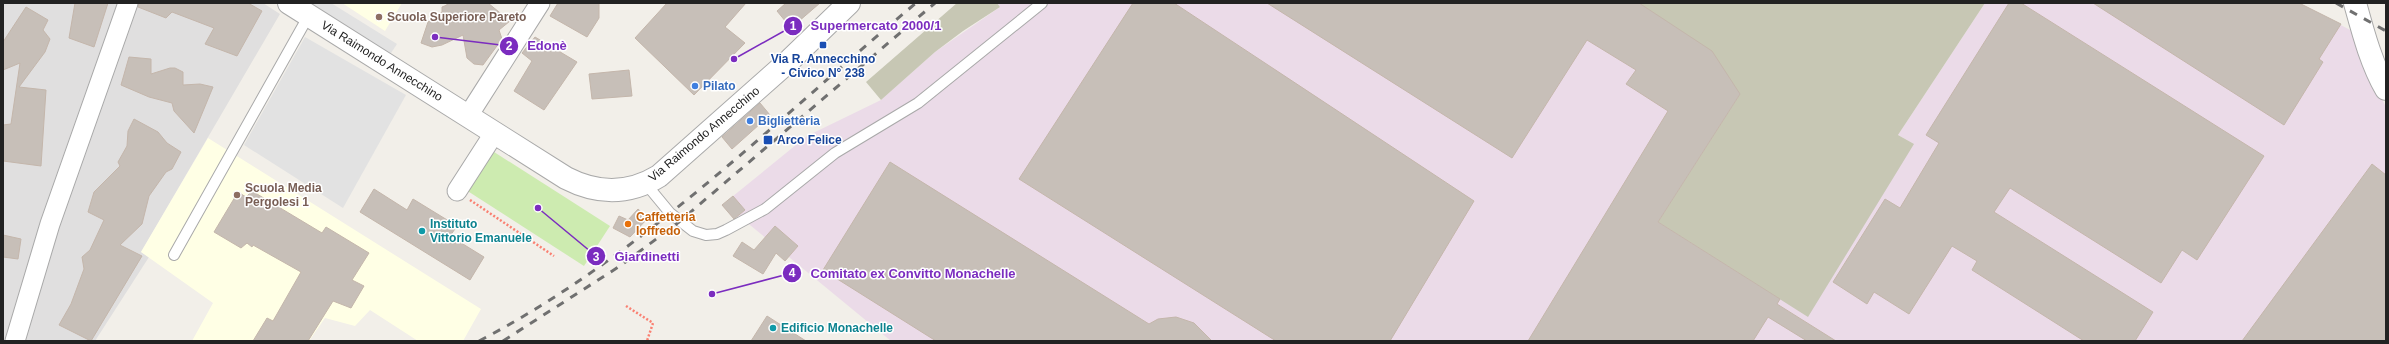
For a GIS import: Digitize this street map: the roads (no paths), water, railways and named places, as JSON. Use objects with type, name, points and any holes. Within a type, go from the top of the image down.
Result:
[{"type":"street","points":[[15,341],[50,224],[128,3]]},
{"type":"street","name":"Via Raimondo Annecchino","points":[[289,3],[566,178],[588,187],[611,191],[646,184],[659,176],[784,65],[849,3]]},
{"type":"street","points":[[468,116],[540,3]]},
{"type":"street","points":[[2355,3],[2369,50],[2386,89]]},
{"type":"street","points":[[457,191],[495,132]]},
{"type":"lane","points":[[646,184],[670,213],[693,232],[711,235],[726,230],[765,208],[834,153],[918,104],[1042,3]]},
{"type":"lane","points":[[174,255],[308,15]]},
{"type":"railway","points":[[479,341],[539,307],[596,269],[652,228],[759,139],[916,3]]},
{"type":"railway","points":[[503,341],[620,266],[679,222],[935,3]]},
{"type":"railway","points":[[2336,3],[2386,31]]},
{"type":"place","name":"Scuola Superiore Pareto","points":[[379,17]]},
{"type":"place","name":"Edonè","points":[[435,37]]},
{"type":"place","name":"Via R. Annecchino - Civico N° 238","points":[[823,45]]},
{"type":"place","name":"Supermercato 2000/1","points":[[734,59]]},
{"type":"place","name":"Pilato","points":[[695,86]]},
{"type":"place","name":"Biglietteria","points":[[750,121]]},
{"type":"place","name":"Arco Felice","points":[[768,140]]},
{"type":"place","name":"Scuola Media Pergolesi 1","points":[[237,195]]},
{"type":"place","name":"Giardinetti","points":[[538,208]]},
{"type":"place","name":"Caffetteria Ioffredo","points":[[628,224]]},
{"type":"place","name":"Instituto Vittorio Emanuele","points":[[422,231]]},
{"type":"place","name":"Comitato ex Convitto Monachelle","points":[[712,294]]},
{"type":"place","name":"Edificio Monachelle","points":[[773,328]]}]
